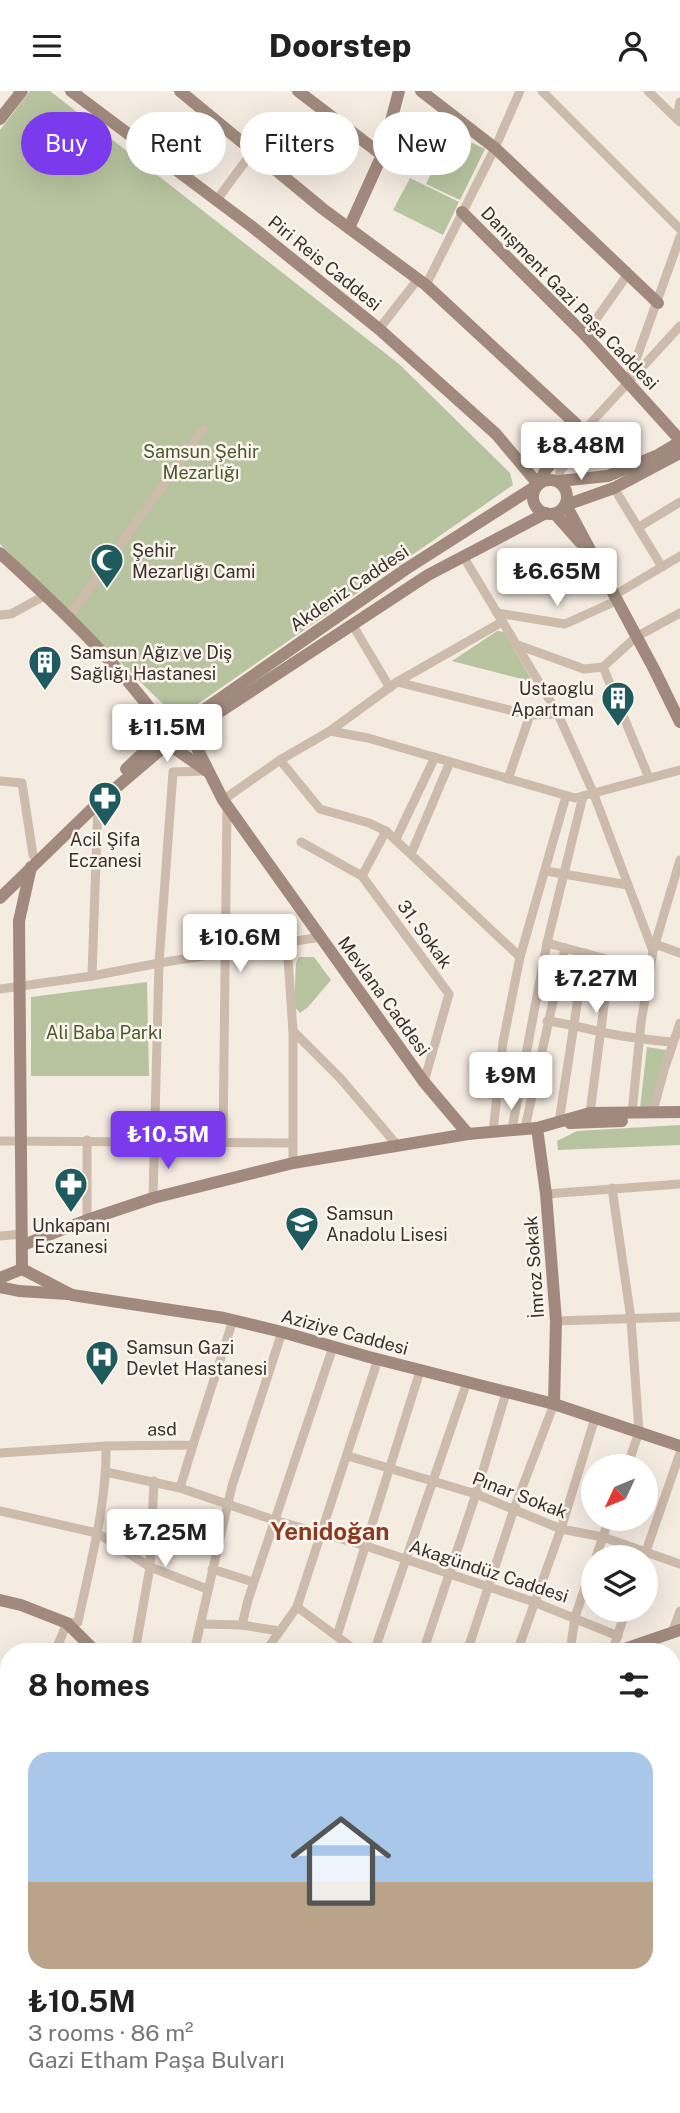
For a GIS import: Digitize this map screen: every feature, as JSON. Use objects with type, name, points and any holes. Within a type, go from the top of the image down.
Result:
[{"type":"main road","points":[[0,119],[22,91]]},
{"type":"main road","name":"Piri Reis Caddesi","points":[[71,91],[251,226],[379,329],[496,434],[538,485]]},
{"type":"main road","points":[[180,91],[240,140]]},
{"type":"main road","points":[[298,91],[373,148]]},
{"type":"main road","points":[[393,112],[398,91]]},
{"type":"main road","points":[[421,91],[495,148],[658,303]]},
{"type":"main road","points":[[283,175],[422,282],[576,424],[577,437],[547,468],[533,493],[534,504],[550,514],[592,555]]},
{"type":"main road","points":[[349,228],[373,175]]},
{"type":"main road","name":"Danışment Gazi Paşa Caddesi","points":[[462,212],[585,335],[680,441]]},
{"type":"main road","points":[[538,485],[548,479],[559,481],[608,476],[658,455],[680,441]]},
{"type":"main road","points":[[550,514],[566,505],[614,488],[680,453]]},
{"type":"main road","points":[[559,481],[566,489],[566,505],[680,722]]},
{"type":"main road","name":"Akdeniz Caddesi","points":[[187,727],[406,569],[538,485]]},
{"type":"main road","name":"Akdeniz Caddesi","points":[[187,727],[463,556],[550,514]]},
{"type":"main road","points":[[0,553],[46,595],[166,721],[166,744],[0,887]]},
{"type":"main road","points":[[0,898],[32,861],[166,744],[183,745],[187,727],[176,718],[166,721]]},
{"type":"main road","name":"Mevlana Caddesi","points":[[187,727],[225,803],[424,1082],[468,1133]]},
{"type":"main road","points":[[166,744],[207,771]]},
{"type":"main road","points":[[0,1278],[22,1269],[19,921],[32,861]]},
{"type":"main road","points":[[23,1240],[153,1198],[293,1163],[468,1133],[524,1128],[590,1113],[653,1111],[680,1114]]},
{"type":"main road","points":[[559,1122],[583,1123],[680,1114]]},
{"type":"main road","name":"İmroz Sokak","points":[[524,1128],[546,1194],[556,1321],[554,1404]]},
{"type":"main road","name":"Aziziye Caddesi","points":[[22,1269],[72,1295],[233,1320],[282,1332],[420,1371],[554,1404],[680,1446]]},
{"type":"main road","points":[[0,1287],[72,1295]]},
{"type":"main road","points":[[0,1600],[67,1623],[87,1643]]},
{"type":"main road","points":[[641,1643],[676,1631]]},
{"type":"street","points":[[379,329],[422,282],[495,148],[520,91]]},
{"type":"street","points":[[542,91],[680,229]]},
{"type":"street","points":[[648,91],[678,120]]},
{"type":"street","points":[[678,120],[680,102]]},
{"type":"street","points":[[216,201],[240,169]]},
{"type":"street","points":[[628,382],[680,237]]},
{"type":"street","points":[[585,335],[628,274]]},
{"type":"street","points":[[577,437],[680,326]]},
{"type":"street","points":[[559,481],[560,471],[583,445],[594,420]]},
{"type":"street","points":[[68,618],[203,429]]},
{"type":"street","points":[[614,488],[662,567]]},
{"type":"street","points":[[639,527],[680,502]]},
{"type":"street","points":[[463,556],[558,715],[593,792],[654,947]]},
{"type":"street","points":[[497,613],[565,624],[615,598],[680,556]]},
{"type":"street","points":[[0,615],[11,614],[46,595]]},
{"type":"street","points":[[515,644],[584,669],[603,667],[636,636],[680,613]]},
{"type":"street","points":[[223,1142],[225,803],[280,760],[330,731],[394,685],[502,622]]},
{"type":"street","points":[[352,624],[394,685],[530,715],[558,715]]},
{"type":"street","points":[[603,667],[649,778]]},
{"type":"street","points":[[508,779],[530,715]]},
{"type":"street","points":[[330,731],[368,738],[575,798],[680,770]]},
{"type":"street","points":[[396,839],[435,757]]},
{"type":"street","points":[[280,760],[320,809],[369,823],[396,839],[520,957]]},
{"type":"street","points":[[411,854],[450,762]]},
{"type":"street","points":[[153,1198],[159,963],[173,772],[207,771]]},
{"type":"street","points":[[0,781],[22,783],[32,861]]},
{"type":"street","points":[[493,1132],[503,1042],[520,957],[566,796]]},
{"type":"street","points":[[524,1128],[547,943],[583,796]]},
{"type":"street","points":[[92,977],[98,803]]},
{"type":"street","points":[[362,876],[386,831]]},
{"type":"street","name":"31. Sokak","points":[[301,842],[362,876],[449,994],[424,1082]]},
{"type":"street","points":[[632,1113],[650,966],[680,860]]},
{"type":"street","points":[[546,871],[628,885]]},
{"type":"street","points":[[0,989],[92,977],[159,963],[321,937]]},
{"type":"street","points":[[287,943],[293,1031],[293,1163]]},
{"type":"street","points":[[547,943],[610,960],[650,966]]},
{"type":"street","points":[[654,947],[680,953]]},
{"type":"street","points":[[524,1128],[565,948]]},
{"type":"street","points":[[559,1122],[585,953]]},
{"type":"street","points":[[590,1113],[610,960]]},
{"type":"street","points":[[547,1021],[574,1024],[640,1039],[672,1042]]},
{"type":"street","points":[[653,1111],[680,1023]]},
{"type":"street","points":[[293,1031],[341,1079],[397,1145]]},
{"type":"street","points":[[86,1220],[87,1140]]},
{"type":"street","points":[[0,1141],[292,1143]]},
{"type":"street","points":[[546,1194],[680,1184]]},
{"type":"street","points":[[612,1188],[631,1319],[639,1432],[631,1454]]},
{"type":"street","points":[[0,1236],[23,1240]]},
{"type":"street","points":[[556,1321],[680,1317]]},
{"type":"street","name":"asd","points":[[0,1453],[106,1446],[193,1445],[233,1320]]},
{"type":"street","points":[[196,1643],[206,1589],[227,1505],[282,1332]]},
{"type":"street","points":[[242,1625],[253,1582],[333,1347]]},
{"type":"street","points":[[271,1643],[297,1607],[378,1359]]},
{"type":"street","points":[[337,1636],[420,1371]]},
{"type":"street","points":[[377,1643],[467,1382]]},
{"type":"street","points":[[426,1643],[476,1494],[506,1393]]},
{"type":"street","points":[[470,1643],[514,1509],[554,1404]]},
{"type":"street","points":[[520,1643],[561,1529],[594,1418]]},
{"type":"street","points":[[180,1488],[193,1445]]},
{"type":"street","points":[[59,1643],[67,1623],[78,1622],[97,1534],[106,1472],[106,1446]]},
{"type":"street","points":[[648,1545],[680,1453]]},
{"type":"street","name":"Pınar Sokak","points":[[348,1457],[476,1494],[561,1529],[603,1537],[622,1545]]},
{"type":"street","name":"Akagündüz Caddesi","points":[[106,1472],[180,1488],[274,1520],[366,1546],[534,1602],[618,1636]]},
{"type":"street","points":[[137,1643],[150,1567],[154,1481]]},
{"type":"street","points":[[0,1511],[97,1534],[150,1567],[206,1589]]},
{"type":"street","points":[[600,1545],[605,1531]]},
{"type":"street","name":"Pınar Sokak","points":[[658,1558],[680,1564]]},
{"type":"street","points":[[212,1569],[253,1582]]},
{"type":"street","points":[[571,1643],[581,1599]]},
{"type":"street","points":[[297,1607],[346,1643]]},
{"type":"street","points":[[676,1631],[680,1611]]},
{"type":"street","points":[[616,1643],[622,1622]]},
{"type":"street","points":[[201,1624],[242,1625],[279,1631]]},
{"type":"green space","name":"Samsun Şehir Mezarlığı","points":[[30,91],[50,91],[77,112],[21,112],[21,175],[112,175],[112,139],[126,150],[126,175],[157,175],[399,364],[510,473],[513,485],[189,710],[168,709],[0,544],[0,130]]},
{"type":"green space","points":[[471,142],[485,149],[460,200],[426,184],[430,175],[471,175]]},
{"type":"green space","points":[[410,178],[459,202],[443,235],[393,210]]},
{"type":"green space","points":[[497,631],[504,632],[533,682],[452,661]]},
{"type":"green space","points":[[299,957],[314,957],[331,980],[300,1013],[294,1006],[296,963]]},
{"type":"green space","name":"Ali Baba Parkı","points":[[147,982],[149,1076],[31,1076],[31,997]]},
{"type":"green space","points":[[647,1047],[666,1050],[651,1107],[640,1108]]},
{"type":"green space","points":[[680,1125],[680,1145],[558,1150],[557,1141],[577,1131]]},
{"type":"place","name":"Şehir Mezarlığı Cami","points":[[107,590]]},
{"type":"place","name":"Samsun Ağız ve Diş Sağlığı Hastanesi","points":[[45,692]]},
{"type":"place","name":"Ustaoglu Apartman","points":[[618,728]]},
{"type":"place","name":"Acil Şifa Eczanesi","points":[[105,828]]},
{"type":"place","name":"Unkapanı Eczanesi","points":[[71,1214]]},
{"type":"place","name":"Samsun Anadolu Lisesi","points":[[302,1253]]},
{"type":"place","name":"Samsun Gazi Devlet Hastanesi","points":[[102,1387]]},
{"type":"district","name":"Yenidoğan","points":[[330,1531]]}]
